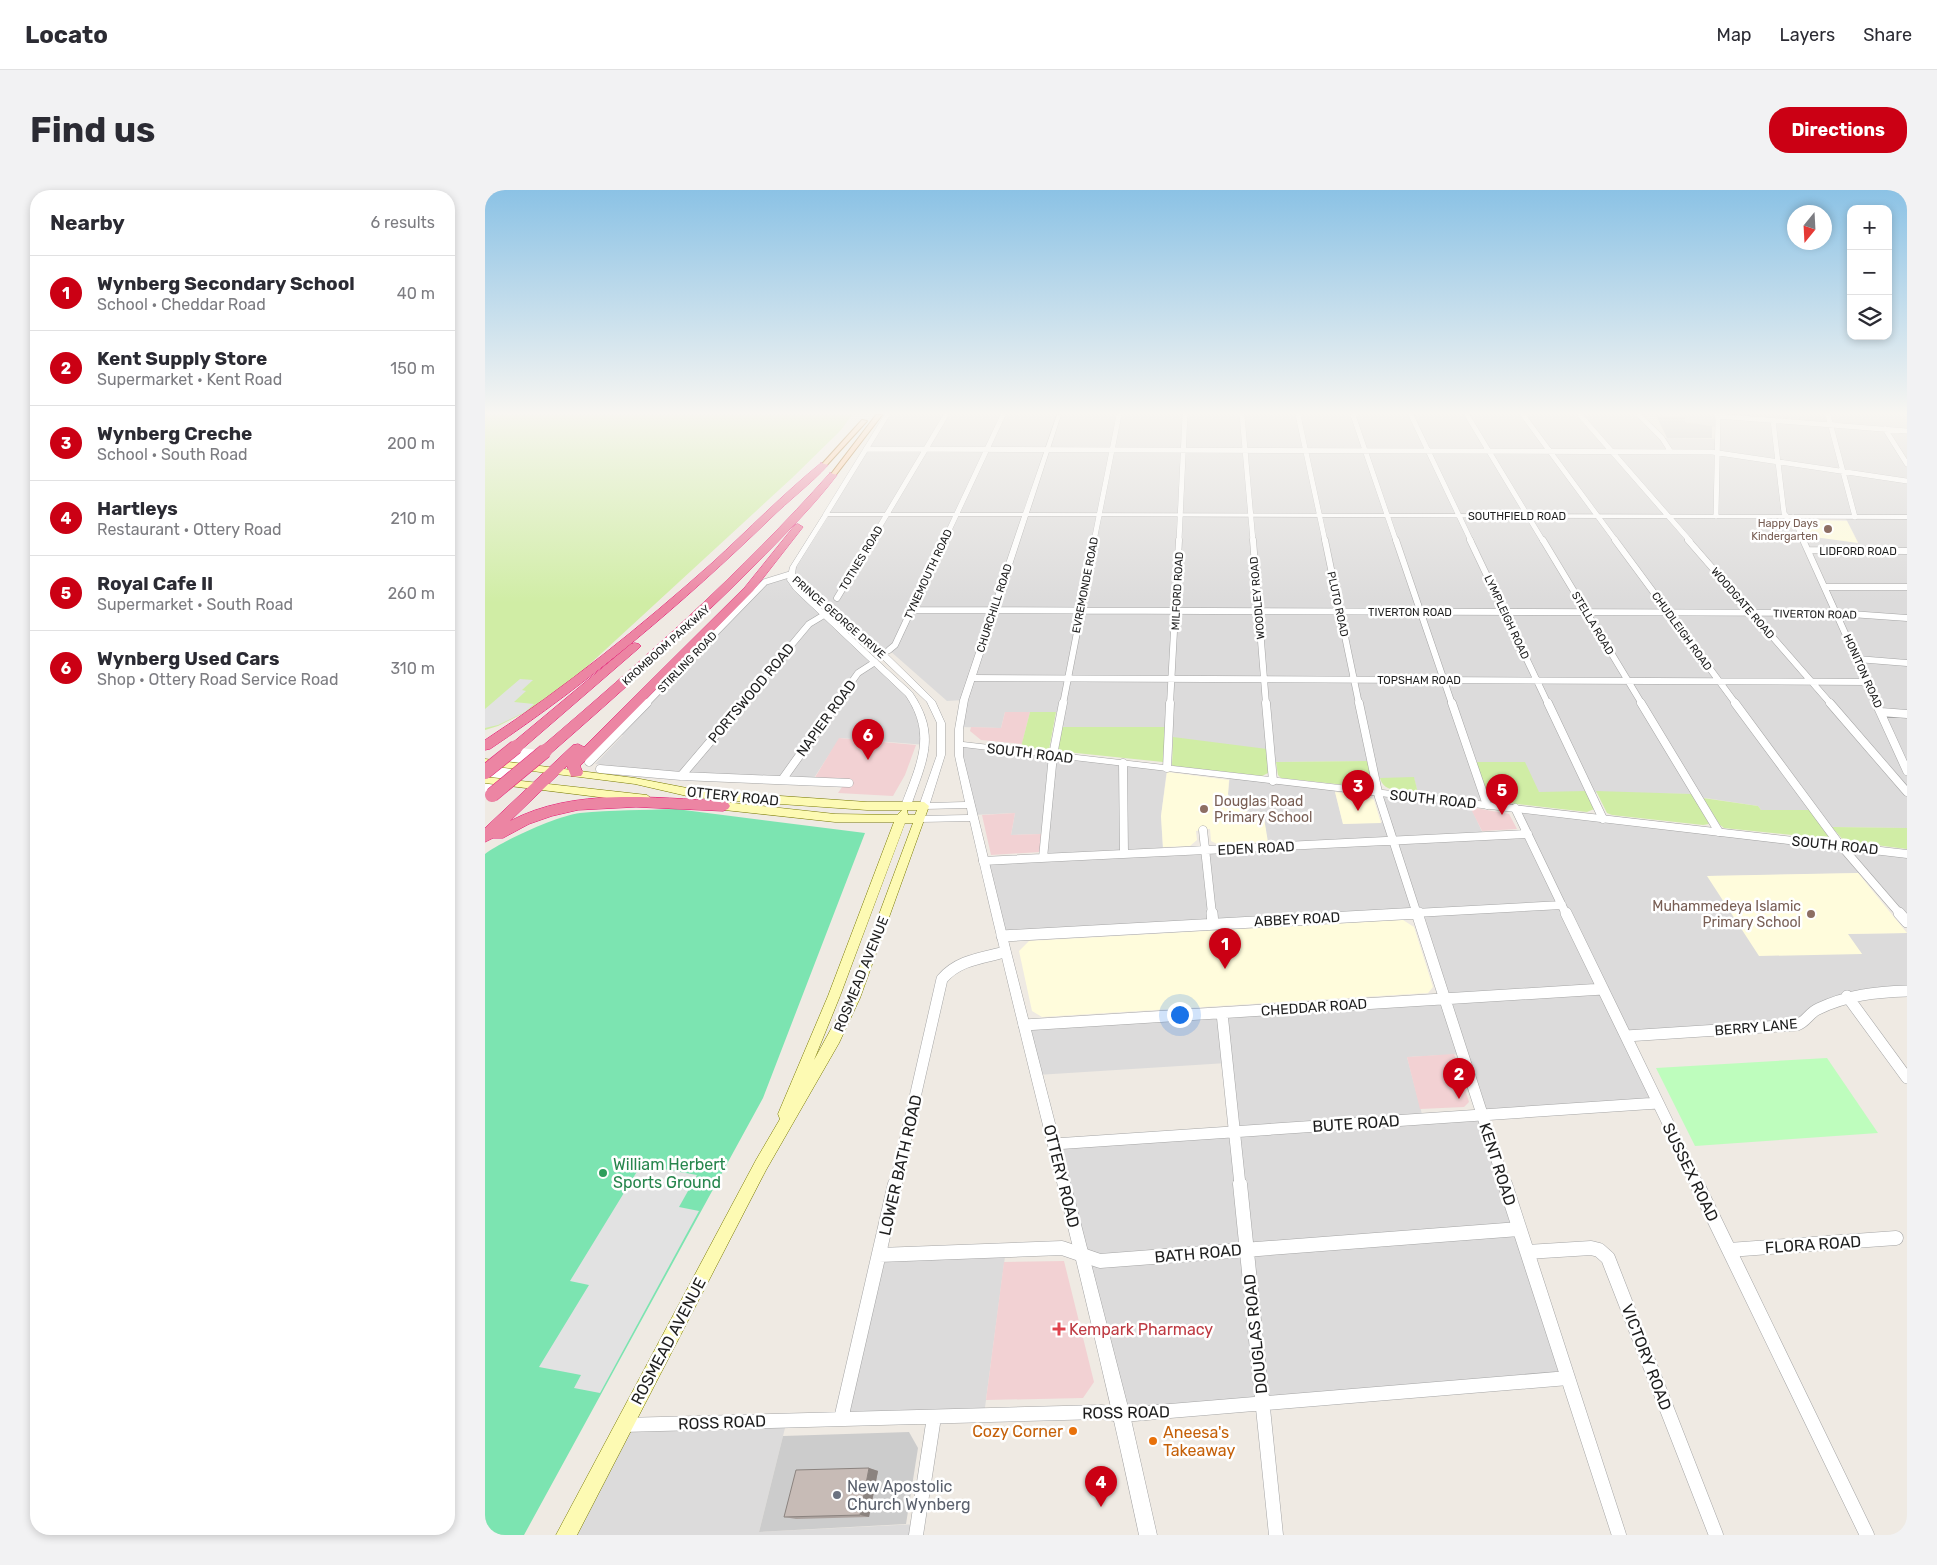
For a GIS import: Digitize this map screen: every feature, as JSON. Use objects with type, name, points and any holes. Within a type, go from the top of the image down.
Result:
[{"type":"highway","points":[[485,746],[568,689],[716,564],[799,486],[814,478]]},
{"type":"highway","name":"KROMBOOM PARKWAY","points":[[485,772],[693,595],[819,478]]},
{"type":"highway","name":"KROMBOOM PARKWAY","points":[[488,798],[656,655],[718,596],[783,531],[822,478]]},
{"type":"highway","points":[[575,773],[573,765],[765,572],[833,480],[832,478]]},
{"type":"highway","points":[[485,837],[633,698],[667,669]]},
{"type":"highway","points":[[485,842],[524,820],[565,807],[630,803],[723,806]]},
{"type":"main road","name":"OTTERY ROAD","points":[[485,762],[555,770],[723,796],[850,805],[906,806],[922,812]]},
{"type":"main road","name":"OTTERY ROAD","points":[[485,780],[835,818],[901,819],[922,812]]},
{"type":"main road","name":"ROSMEAD AVENUE","points":[[771,1148],[835,996],[906,806]]},
{"type":"main road","name":"ROSMEAD AVENUE","points":[[566,1535],[771,1148],[818,1069],[854,998],[922,812]]},
{"type":"street","points":[[791,574],[848,478]]},
{"type":"street","name":"TOTNES ROAD","points":[[837,598],[909,478]]},
{"type":"street","name":"TYNEMOUTH ROAD","points":[[889,650],[895,645],[974,478]]},
{"type":"street","name":"CHURCHILL ROAD","points":[[970,805],[959,756],[961,712],[1038,478]]},
{"type":"street","name":"EVREMONDE ROAD","points":[[1053,755],[1106,478]]},
{"type":"street","name":"MILFORD ROAD","points":[[1167,768],[1177,611],[1182,478]]},
{"type":"street","name":"WOODLEY ROAD","points":[[1247,478],[1273,781]]},
{"type":"street","name":"PLUTO ROAD","points":[[1312,478],[1379,793]]},
{"type":"street","points":[[1375,478],[1487,805]]},
{"type":"street","name":"LYMPLEIGH ROAD","points":[[1441,478],[1603,819]]},
{"type":"street","name":"STELLA ROAD","points":[[1505,478],[1719,832]]},
{"type":"street","name":"CHUDLEIGH ROAD","points":[[1570,478],[1842,846],[1907,922]]},
{"type":"street","name":"WOODGATE ROAD","points":[[1635,478],[1907,792]]},
{"type":"street","points":[[1716,516],[1717,478]]},
{"type":"street","name":"HONITON ROAD","points":[[1780,478],[1784,513],[1790,517],[1808,550],[1907,771]]},
{"type":"street","points":[[1845,478],[1855,517]]},
{"type":"street","points":[[1884,478],[1907,481]]},
{"type":"street","name":"SOUTHFIELD ROAD","points":[[826,514],[1907,517]]},
{"type":"street","name":"LIDFORD ROAD","points":[[1808,550],[1907,551]]},
{"type":"street","name":"PRINCE GEORGE DRIVE","points":[[791,574],[791,582],[916,702],[925,727],[924,750],[906,806]]},
{"type":"street","name":"PRINCE GEORGE DRIVE","points":[[791,574],[931,701],[941,722],[941,755],[922,812]]},
{"type":"street","name":"STIRLING ROAD","points":[[589,762],[765,582],[791,574]]},
{"type":"street","points":[[1825,587],[1907,587]]},
{"type":"street","name":"TIVERTON ROAD","points":[[912,610],[1837,613],[1907,618]]},
{"type":"street","name":"PORTSWOOD ROAD","points":[[681,776],[809,624],[824,615]]},
{"type":"street","points":[[1857,659],[1907,662]]},
{"type":"street","name":"NAPIER ROAD","points":[[782,780],[858,674],[875,662]]},
{"type":"street","name":"TOPSHAM ROAD","points":[[971,678],[1868,682]]},
{"type":"street","points":[[1881,712],[1907,714]]},
{"type":"street","name":"SOUTH ROAD","points":[[959,744],[1907,854]]},
{"type":"street","points":[[1043,858],[1053,755]]},
{"type":"street","points":[[1123,763],[1124,854]]},
{"type":"street","points":[[600,769],[681,776],[849,783]]},
{"type":"street","name":"KENT ROAD","points":[[1379,793],[1619,1535]]},
{"type":"street","name":"OTTERY ROAD","points":[[922,812],[970,805],[1005,952],[1025,1025],[1122,1415],[1148,1535]]},
{"type":"street","name":"SUSSEX ROAD","points":[[1515,808],[1867,1535]]},
{"type":"street","name":"OTTERY ROAD","points":[[922,812],[973,818]]},
{"type":"street","points":[[1203,830],[1213,924]]},
{"type":"street","name":"EDEN ROAD","points":[[983,861],[1528,834]]},
{"type":"street","name":"ABBEY ROAD","points":[[1002,936],[1562,905]]},
{"type":"street","name":"LOWER BATH ROAD","points":[[841,1419],[942,979],[947,971],[954,966],[1005,952]]},
{"type":"street","name":"CHEDDAR ROAD","points":[[1025,1025],[1603,989]]},
{"type":"street","name":"BERRY LANE","points":[[1626,1036],[1797,1026],[1804,1022],[1809,1014],[1847,996],[1861,993],[1907,992]]},
{"type":"street","points":[[1847,996],[1907,1078]]},
{"type":"street","name":"DOUGLAS ROAD","points":[[1222,1013],[1276,1535]]},
{"type":"street","name":"BUTE ROAD","points":[[1054,1144],[1658,1103]]},
{"type":"street","name":"BATH ROAD","points":[[879,1255],[1062,1248],[1092,1260],[1100,1261],[1246,1248],[1519,1229]]},
{"type":"street","name":"FLORA ROAD","points":[[1729,1250],[1896,1238]]},
{"type":"street","name":"VICTORY ROAD","points":[[1527,1252],[1591,1248],[1599,1250],[1608,1258],[1716,1535]]},
{"type":"street","name":"ROSS ROAD","points":[[623,1425],[1101,1412],[1122,1415],[1568,1378]]},
{"type":"street","points":[[916,1535],[934,1416]]},
{"type":"shaded area","points":[[849,478],[1907,478],[1907,828],[1828,827],[1816,810],[1761,810],[1758,806],[1699,797],[1696,794],[1539,792],[1473,762],[1488,805],[1469,803],[1484,836],[1528,834],[1516,808],[1907,853],[1907,922],[1866,873],[1708,876],[1862,954],[1847,934],[1907,933],[1907,991],[1861,992],[1805,1020],[1626,1036],[1658,1102],[1483,1114],[1569,1378],[1122,1414],[1055,1143],[1235,1131],[1227,1063],[1037,1075],[1025,1024],[1445,998],[1417,912],[1002,935],[983,861],[1044,858],[1046,834],[1011,835],[1015,813],[973,815],[959,744],[1167,768],[1161,816],[1163,852],[1268,847],[1263,812],[1247,812],[1232,806],[1232,799],[1229,798],[1228,794],[1230,775],[1334,787],[1343,824],[1388,822],[1379,792],[1419,797],[1414,778],[1376,778],[1372,761],[1272,762],[1205,743],[1169,737],[1058,727],[1060,712],[1005,712],[1001,728],[959,727],[964,700],[947,701],[889,650],[882,653],[791,574]],"holes":[[[1794,517],[1845,517],[1858,542],[1802,535]],[[1464,1054],[1482,1114],[1423,1118],[1407,1057]]]},
{"type":"shaded area","name":"Happy Days Kindergarten","points":[[1805,520],[1847,521],[1858,543],[1807,536],[1802,523]]},
{"type":"shaded area","points":[[790,574],[790,580],[910,693],[926,745],[840,738],[812,781],[682,775],[595,764],[623,735],[618,734],[766,582]]},
{"type":"shaded area","points":[[520,679],[533,680],[522,690],[526,691],[514,702],[534,704],[525,712],[498,725],[485,728],[485,709]]},
{"type":"shaded area","points":[[1005,712],[1030,712],[1022,744],[981,740],[970,731],[971,727],[1001,728]]},
{"type":"shaded area","points":[[839,738],[916,745],[905,775],[893,796],[838,793],[846,781],[814,779]]},
{"type":"shaded area","name":"Douglas Road Primary School","points":[[1167,772],[1229,780],[1228,794],[1232,805],[1246,805],[1247,812],[1263,812],[1268,842],[1217,844],[1211,841],[1210,829],[1196,831],[1197,840],[1190,846],[1163,847],[1161,816]]},
{"type":"shaded area","points":[[1335,792],[1367,796],[1374,800],[1381,823],[1343,824]]},
{"type":"shaded area","points":[[1470,807],[1509,814],[1517,829],[1482,831]]},
{"type":"shaded area","points":[[1015,813],[1011,835],[1041,834],[1040,852],[991,855],[982,815]]},
{"type":"shaded area","name":"Muhammedeya Islamic Primary School","points":[[1858,873],[1907,933],[1848,934],[1862,954],[1759,956],[1707,876]]},
{"type":"shaded area","points":[[1403,920],[1414,927],[1433,987],[1428,993],[1042,1017],[1032,1011],[1019,951],[1029,941]]},
{"type":"shaded area","points":[[1454,1054],[1469,1102],[1464,1107],[1420,1109],[1407,1057]]},
{"type":"shaded area","points":[[641,1165],[697,1175],[679,1207],[699,1211],[600,1393],[574,1388],[581,1375],[539,1367],[589,1285],[570,1281]]},
{"type":"shaded area","points":[[1006,1249],[984,1415],[842,1418],[880,1254]]},
{"type":"shaded area","points":[[1064,1261],[1094,1382],[1083,1398],[986,1400],[1004,1262]]},
{"type":"shaded area","points":[[787,1420],[759,1532],[918,1524],[916,1535],[567,1535],[625,1424]]},
{"type":"shaded area","points":[[909,1432],[918,1448],[906,1524],[759,1532],[783,1436]]},
{"type":"green space","points":[[485,478],[792,478],[579,674],[532,709],[498,726],[485,730]]},
{"type":"green space","points":[[1030,712],[1056,712],[1049,750],[1021,747]]},
{"type":"green space","points":[[1062,727],[1166,727],[1163,762],[1057,751]]},
{"type":"green space","points":[[1173,737],[1267,749],[1268,773],[1262,776],[1174,766],[1172,765]]},
{"type":"green space","points":[[1368,761],[1372,783],[1364,787],[1281,778],[1278,775],[1276,762]]},
{"type":"green space","points":[[1476,762],[1525,762],[1539,792],[1586,791],[1594,809],[1587,812],[1500,802],[1488,797]]},
{"type":"green space","points":[[1414,777],[1418,793],[1390,789],[1382,783],[1380,778]]},
{"type":"green space","points":[[1596,791],[1692,794],[1709,824],[1703,825],[1612,815],[1607,813]]},
{"type":"green space","points":[[1703,798],[1758,806],[1761,810],[1810,810],[1830,839],[1724,828],[1720,825]]},
{"type":"green space","name":"William Herbert Sports Ground","points":[[676,809],[865,833],[763,1098],[524,1535],[485,1535],[485,854],[531,829],[570,815],[604,811]]},
{"type":"green space","points":[[1832,827],[1907,828],[1907,849],[1844,841]]},
{"type":"green space","points":[[1827,1058],[1878,1133],[1695,1146],[1656,1068]]},
{"type":"pier","points":[[507,746],[552,752],[501,797],[485,794],[485,764]]},
{"type":"building","name":"New Apostolic Church Wynberg","points":[[869,1468],[860,1515],[784,1517],[796,1470]]},
{"type":"place","name":"Happy Days Kindergarten","points":[[1828,529]]},
{"type":"place","name":"Wynberg Used Cars","points":[[868,760]]},
{"type":"place","name":"Douglas Road Primary School","points":[[1204,809]]},
{"type":"place","name":"Wynberg Creche","points":[[1358,811]]},
{"type":"place","name":"Royal Cafe II","points":[[1502,815]]},
{"type":"place","name":"Muhammedeya Islamic Primary School","points":[[1811,914]]},
{"type":"place","name":"Wynberg Secondary School","points":[[1225,969]]},
{"type":"place","name":"Kent Supply Store","points":[[1459,1099]]},
{"type":"place","name":"William Herbert Sports Ground","points":[[603,1173]]},
{"type":"place","name":"Kempark Pharmacy","points":[[1059,1329]]},
{"type":"place","name":"Cozy Corner","points":[[1073,1431]]},
{"type":"place","name":"Aneesa's Takeaway","points":[[1153,1441]]},
{"type":"place","name":"New Apostolic Church Wynberg","points":[[837,1495]]},
{"type":"place","name":"Hartleys","points":[[1101,1507]]}]
